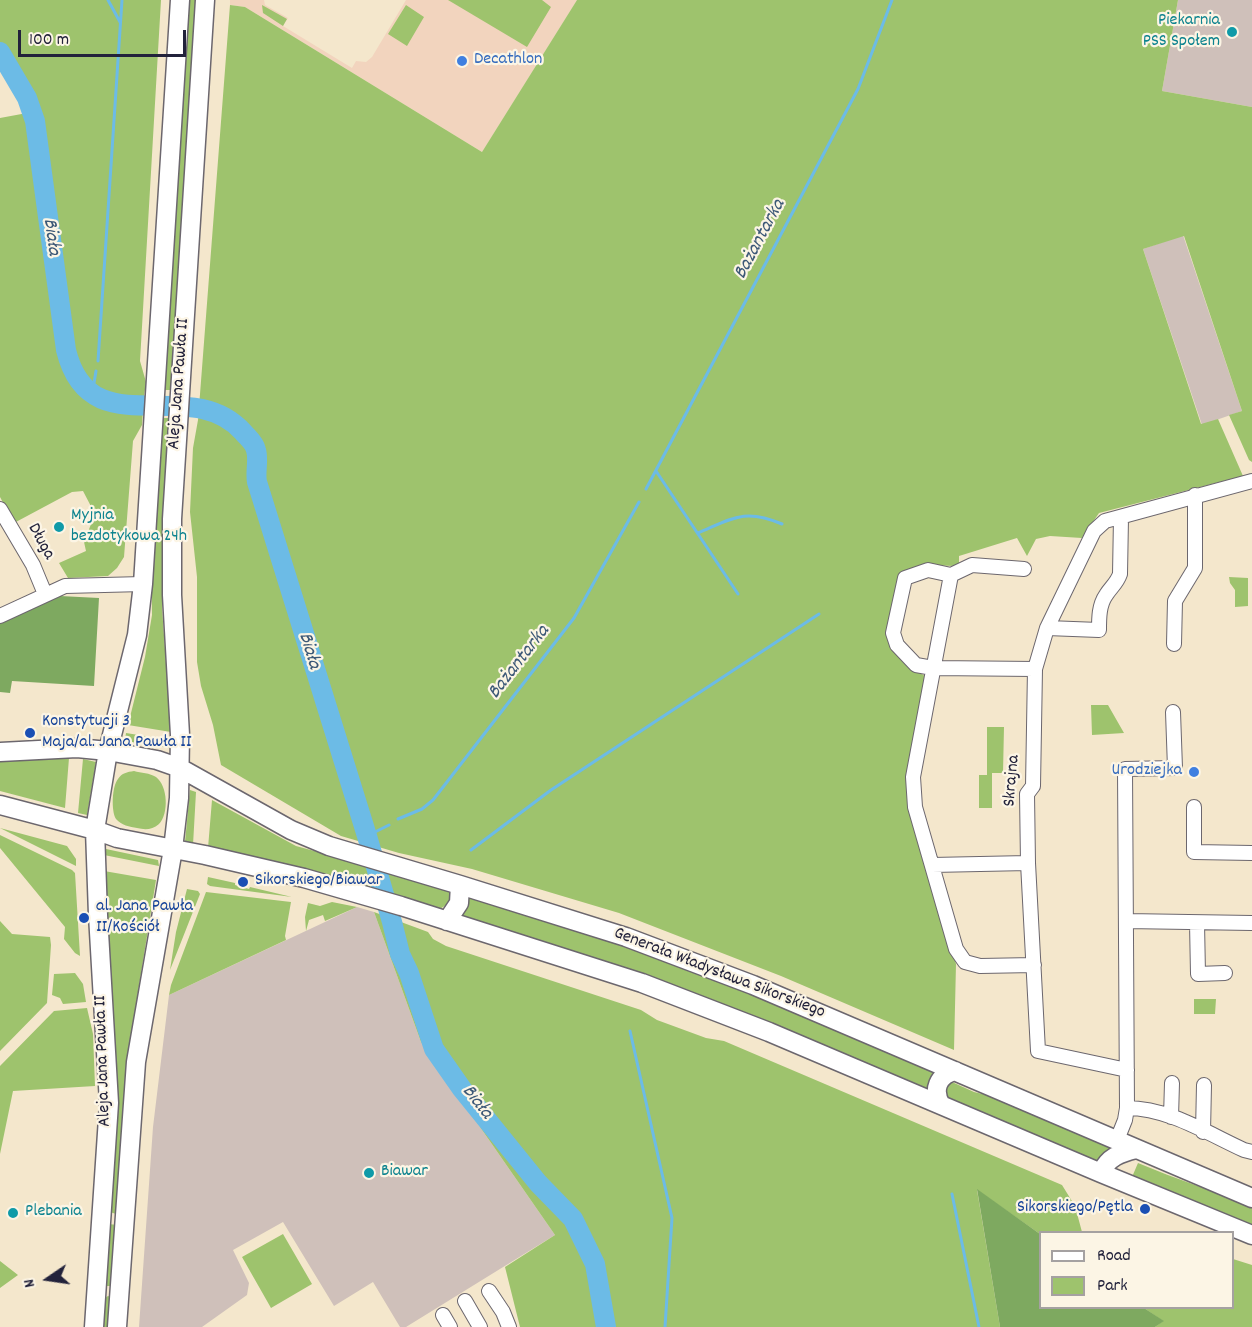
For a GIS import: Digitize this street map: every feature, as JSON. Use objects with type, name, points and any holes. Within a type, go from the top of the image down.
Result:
[{"type":"main road","name":"Aleja Jana Pawła II","points":[[94,1327],[109,1103],[95,830],[108,751],[137,635],[143,584],[180,0]]},
{"type":"main road","name":"Aleja Jana Pawła II","points":[[117,1327],[136,1062],[173,849],[180,768],[172,595],[172,519],[205,0]]},
{"type":"main road","name":"Generała Władysława Sikorskiego","points":[[0,752],[77,748],[157,760],[180,768],[291,830],[329,846],[626,937],[742,981],[1252,1198]]},
{"type":"main road","name":"Generała Władysława Sikorskiego","points":[[0,806],[95,830],[117,838],[304,878],[401,906],[642,983],[769,1032],[1252,1235]]},
{"type":"main road","points":[[447,921],[459,903],[460,885]]},
{"type":"main road","points":[[941,1105],[936,1094],[939,1081],[943,1076],[955,1071]]},
{"type":"main road","points":[[1101,1173],[1110,1159],[1119,1153],[1136,1149]]},
{"type":"street","name":"Skrajna","points":[[1126,1071],[1038,1052],[1028,863],[1027,795],[1034,786],[1035,669],[1047,628],[1094,531],[1105,521],[1252,481]]},
{"type":"street","points":[[1174,644],[1175,601],[1195,568],[1195,495]]},
{"type":"street","name":"Długa","points":[[0,509],[33,565],[45,594]]},
{"type":"street","points":[[1047,628],[1099,630],[1104,597],[1118,582],[1120,574],[1121,518]]},
{"type":"street","points":[[1024,569],[972,565],[951,575],[928,570],[906,578],[893,633],[897,645],[916,665],[933,668],[1035,669]]},
{"type":"street","points":[[951,575],[913,777],[915,807],[956,949],[965,962],[980,966],[1034,965]]},
{"type":"street","points":[[0,616],[65,586],[143,584]]},
{"type":"street","points":[[1116,1140],[1125,1120],[1127,1108],[1125,769],[1175,768],[1173,712]]},
{"type":"street","points":[[1194,807],[1194,852],[1252,853]]},
{"type":"street","points":[[932,865],[1028,863]]},
{"type":"street","points":[[1126,921],[1252,923]]},
{"type":"street","points":[[1197,922],[1198,974],[1225,973]]},
{"type":"street","points":[[1171,1117],[1173,1083]]},
{"type":"street","points":[[1203,1132],[1204,1085]]},
{"type":"street","points":[[1127,1108],[1160,1111],[1252,1152]]},
{"type":"street","points":[[489,1291],[503,1312],[509,1327]]},
{"type":"street","points":[[465,1301],[480,1327]]},
{"type":"shaded area","points":[[230,0],[264,0],[265,5],[288,18],[283,26],[352,68],[356,61],[366,62],[372,57],[406,0],[577,0],[482,152],[245,7],[230,5]]},
{"type":"shaded area","points":[[1178,0],[1252,0],[1252,107],[1162,91]]},
{"type":"shaded area","points":[[1183,235],[1242,411],[1202,425],[1143,249]]},
{"type":"shaded area","points":[[357,907],[374,912],[421,1042],[555,1235],[406,1327],[400,1327],[373,1282],[334,1306],[283,1222],[233,1250],[249,1283],[247,1295],[202,1327],[139,1327],[153,1127],[169,995]]},
{"type":"green space","points":[[0,0],[161,0],[140,361],[146,382],[143,404],[116,403],[97,397],[75,376],[68,363],[37,116],[30,97],[0,47]]},
{"type":"green space","points":[[186,0],[198,0],[172,390],[162,390]]},
{"type":"green space","points":[[448,0],[542,0],[551,7],[527,47]]},
{"type":"green space","points":[[577,0],[1178,0],[1162,91],[1252,107],[1252,462],[1249,460],[1229,415],[1242,411],[1184,236],[1143,249],[1201,424],[1218,419],[1243,476],[1099,513],[1082,538],[1050,536],[1036,539],[1027,556],[1017,538],[959,556],[959,563],[954,566],[929,565],[901,573],[890,643],[908,666],[925,676],[910,807],[956,964],[954,1050],[781,976],[619,913],[472,869],[399,853],[341,836],[221,765],[197,662],[197,577],[190,512],[193,448],[198,420],[230,5],[245,7],[482,152]]},
{"type":"green space","points":[[262,5],[287,19],[283,26],[263,13]]},
{"type":"green space","points":[[406,5],[424,17],[407,46],[388,34]]},
{"type":"green space","points":[[27,113],[60,355],[76,384],[90,399],[110,407],[143,410],[142,425],[133,441],[124,557],[108,576],[68,578],[59,563],[86,551],[84,542],[95,514],[83,491],[72,492],[14,523],[0,497],[0,118]]},
{"type":"green space","points":[[160,418],[170,418],[162,541],[162,608],[171,732],[128,725],[145,657],[152,615],[151,538]]},
{"type":"green space","points":[[1229,577],[1248,578],[1248,606],[1235,607],[1235,590]]},
{"type":"green space","points":[[60,596],[99,598],[94,686],[12,681],[10,693],[0,692],[0,623]]},
{"type":"green space","points":[[1091,705],[1108,705],[1124,733],[1092,735]]},
{"type":"green space","points":[[987,727],[1004,727],[1003,773],[992,773],[992,808],[979,808],[979,775],[987,775]]},
{"type":"green space","points":[[126,733],[170,740],[171,748],[125,741]]},
{"type":"green space","points":[[69,758],[65,808],[0,791],[0,759]]},
{"type":"green space","points":[[83,759],[96,762],[87,815],[78,813]]},
{"type":"green space","points":[[134,771],[156,777],[165,793],[166,807],[162,819],[159,824],[151,828],[143,829],[126,825],[118,821],[114,815],[113,799],[116,782],[123,774]]},
{"type":"green space","points":[[190,790],[196,792],[193,845],[185,842]]},
{"type":"green space","points":[[212,800],[296,846],[443,886],[449,891],[449,903],[440,909],[208,848]]},
{"type":"green space","points":[[0,828],[67,846],[76,859],[76,866]]},
{"type":"green space","points":[[0,835],[75,873],[80,956],[64,939],[65,927],[0,848]]},
{"type":"green space","points":[[106,849],[158,860],[159,866],[104,855]]},
{"type":"green space","points":[[104,871],[156,880],[125,1073],[125,1129],[118,1213],[116,1214],[110,1212]]},
{"type":"green space","points":[[208,877],[235,883],[235,885],[249,889],[250,887],[292,897],[210,886],[207,884]]},
{"type":"green space","points":[[187,889],[198,891],[200,894],[170,970],[176,932]]},
{"type":"green space","points":[[206,892],[291,902],[286,940],[169,995],[171,985]]},
{"type":"green space","points":[[463,893],[620,943],[840,1027],[941,1071],[931,1078],[929,1092],[456,916]]},
{"type":"green space","points":[[332,902],[357,907],[325,921],[323,915],[309,920],[306,931],[305,917],[308,903],[320,906]]},
{"type":"green space","points":[[374,912],[428,932],[433,939],[446,946],[641,1010],[657,1020],[706,1038],[724,1041],[1062,1185],[1075,1206],[1082,1231],[1039,1231],[1039,1233],[977,1190],[1000,1327],[520,1327],[505,1267],[555,1235],[421,1042]]},
{"type":"green space","points":[[0,921],[12,934],[50,937],[51,945],[47,1003],[0,1051]]},
{"type":"green space","points":[[75,973],[83,984],[86,1002],[63,1004],[60,998],[52,995],[54,974]]},
{"type":"green space","points":[[1194,999],[1216,999],[1215,1014],[1194,1014]]},
{"type":"green space","points":[[87,1008],[93,1034],[95,1086],[13,1091],[0,1154],[0,1066],[54,1011]]},
{"type":"green space","points":[[952,1082],[974,1092],[1007,1100],[1119,1149],[1100,1165],[946,1100],[944,1087]]},
{"type":"green space","points":[[1138,1163],[1252,1207],[1252,1228],[1132,1177]]},
{"type":"green space","points":[[977,1189],[1039,1233],[1039,1309],[1146,1309],[1164,1321],[1155,1327],[1000,1327]]},
{"type":"green space","points":[[108,1224],[118,1225],[115,1286],[104,1286]]},
{"type":"green space","points":[[283,1234],[312,1284],[271,1308],[242,1257]]},
{"type":"green space","points":[[1234,1259],[1252,1265],[1252,1327],[1155,1327],[1163,1321],[1145,1309],[1234,1309]]},
{"type":"green space","points":[[0,1261],[18,1275],[0,1288]]},
{"type":"green space","points":[[112,1297],[112,1327],[101,1327],[105,1298]]},
{"type":"waterway","points":[[108,0],[120,22]]},
{"type":"waterway","points":[[98,361],[122,0]]},
{"type":"waterway","name":"Bażantarka","points":[[646,489],[858,89],[892,0]]},
{"type":"waterway","name":"Biała","points":[[0,52],[27,98],[35,121],[66,350],[78,379],[96,396],[118,404],[196,408],[221,415],[243,432],[254,445],[257,454],[257,482],[367,836],[400,954],[409,973],[434,1049],[462,1089],[538,1183],[573,1219],[595,1264],[606,1327]]},
{"type":"waterway","points":[[92,395],[96,371]]},
{"type":"waterway","points":[[656,471],[738,594]]},
{"type":"waterway","name":"Bażantarka","points":[[398,819],[422,809],[433,800],[574,618],[639,502]]},
{"type":"waterway","points":[[698,533],[730,519],[748,516],[769,519],[782,524]]},
{"type":"waterway","points":[[471,850],[551,790],[819,614]]},
{"type":"waterway","name":"Bażantarka","points":[[367,836],[389,825]]},
{"type":"waterway","points":[[630,1031],[672,1218],[665,1327]]},
{"type":"waterway","points":[[952,1194],[979,1327]]},
{"type":"place","name":"Piekarnia PSS Społem","points":[[1232,32]]},
{"type":"place","name":"Decathlon","points":[[462,61]]},
{"type":"place","name":"Myjnia bezdotykowa 24h","points":[[59,527]]},
{"type":"place","name":"Konstytucji 3 Maja/al. Jana Pawła II","points":[[30,733]]},
{"type":"place","name":"Urodziejka","points":[[1194,772]]},
{"type":"place","name":"Sikorskiego/Biawar","points":[[243,882]]},
{"type":"place","name":"al. Jana Pawła II/Kościół","points":[[84,918]]},
{"type":"place","name":"Biawar","points":[[369,1173]]},
{"type":"place","name":"Sikorskiego/Pętla","points":[[1145,1209]]},
{"type":"place","name":"Plebania","points":[[13,1213]]}]
